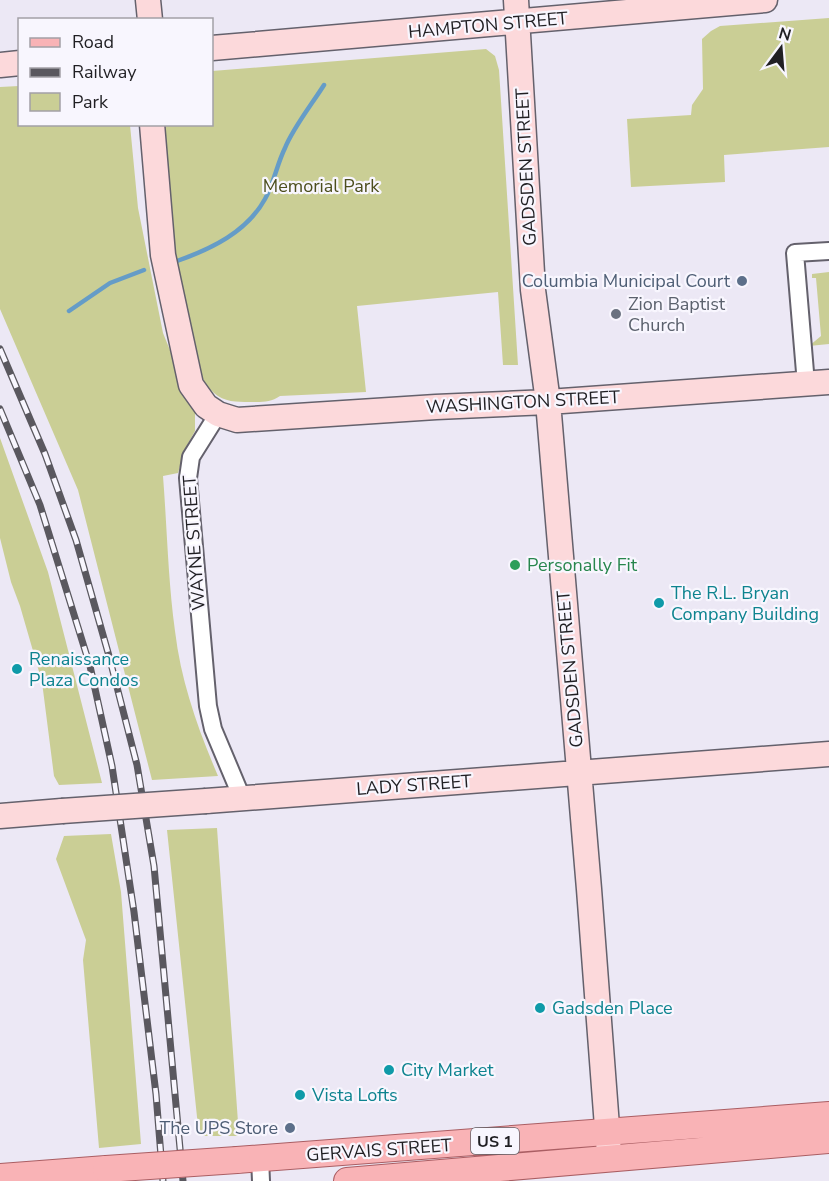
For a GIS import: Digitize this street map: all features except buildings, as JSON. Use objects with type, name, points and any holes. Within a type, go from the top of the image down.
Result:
[{"type":"main road","name":"GERVAIS STREET","points":[[0,1177],[106,1169],[253,1166],[829,1115]]},
{"type":"main road","name":"GERVAIS STREET","points":[[347,1181],[829,1140]]},
{"type":"street","points":[[148,0],[150,18]]},
{"type":"street","name":"HAMPTON STREET","points":[[213,48],[517,11],[765,0]]},
{"type":"street","name":"GADSDEN STREET","points":[[517,11],[530,244],[548,402],[610,1158]]},
{"type":"street","points":[[0,65],[18,63]]},
{"type":"street","points":[[152,126],[163,255],[191,385],[198,397],[218,414]]},
{"type":"street","points":[[817,383],[795,254],[829,251]]},
{"type":"street","name":"WASHINGTON STREET","points":[[218,414],[237,420],[548,402],[817,383]]},
{"type":"street","name":"WAYNE STREET","points":[[218,414],[191,457],[188,478],[208,706],[213,729],[242,798]]},
{"type":"street","name":"LADY STREET","points":[[0,816],[829,754]]},
{"type":"green space","points":[[829,18],[829,147],[724,155],[725,182],[631,187],[627,119],[691,115],[692,105],[703,89],[702,39],[711,31],[720,26]]},
{"type":"green space","name":"Memorial Park","points":[[486,49],[495,56],[499,70],[518,365],[503,365],[498,292],[357,306],[366,392],[280,396],[269,401],[258,402],[231,401],[214,393],[200,372],[184,304],[170,202],[165,126],[213,126],[213,71]]},
{"type":"green space","points":[[18,86],[18,126],[130,126],[138,208],[163,333],[195,412],[195,431],[185,449],[178,473],[163,476],[173,612],[181,669],[197,723],[218,776],[152,780],[78,490],[0,309],[0,87]]},
{"type":"green space","points":[[829,272],[829,344],[809,346],[821,336],[816,278],[812,278],[812,274]]},
{"type":"green space","points":[[0,438],[48,572],[102,783],[59,785],[54,776],[42,682],[0,538]]},
{"type":"green space","points":[[217,828],[239,1136],[199,1136],[167,830]]},
{"type":"green space","points":[[111,834],[121,892],[141,1144],[99,1148],[83,960],[86,940],[56,859],[64,836]]},
{"type":"waterway","points":[[177,261],[227,238],[257,211],[268,193],[288,140],[324,85]]},
{"type":"waterway","points":[[69,311],[110,283],[144,270]]},
{"type":"railway","points":[[0,349],[45,454],[76,540],[137,765],[154,866],[183,1181]]},
{"type":"railway","points":[[0,409],[40,505],[90,666],[112,766],[134,912],[156,1094],[163,1181]]},
{"type":"place","name":"Columbia Municipal Court","points":[[742,281]]},
{"type":"place","name":"Zion Baptist Church","points":[[616,314]]},
{"type":"place","name":"Personally Fit","points":[[515,565]]},
{"type":"place","name":"The R.L. Bryan Company Building","points":[[659,603]]},
{"type":"place","name":"Renaissance Plaza Condos","points":[[17,669]]},
{"type":"place","name":"Gadsden Place","points":[[540,1008]]},
{"type":"place","name":"City Market","points":[[389,1070]]},
{"type":"place","name":"Vista Lofts","points":[[300,1095]]},
{"type":"place","name":"The UPS Store","points":[[290,1128]]}]
